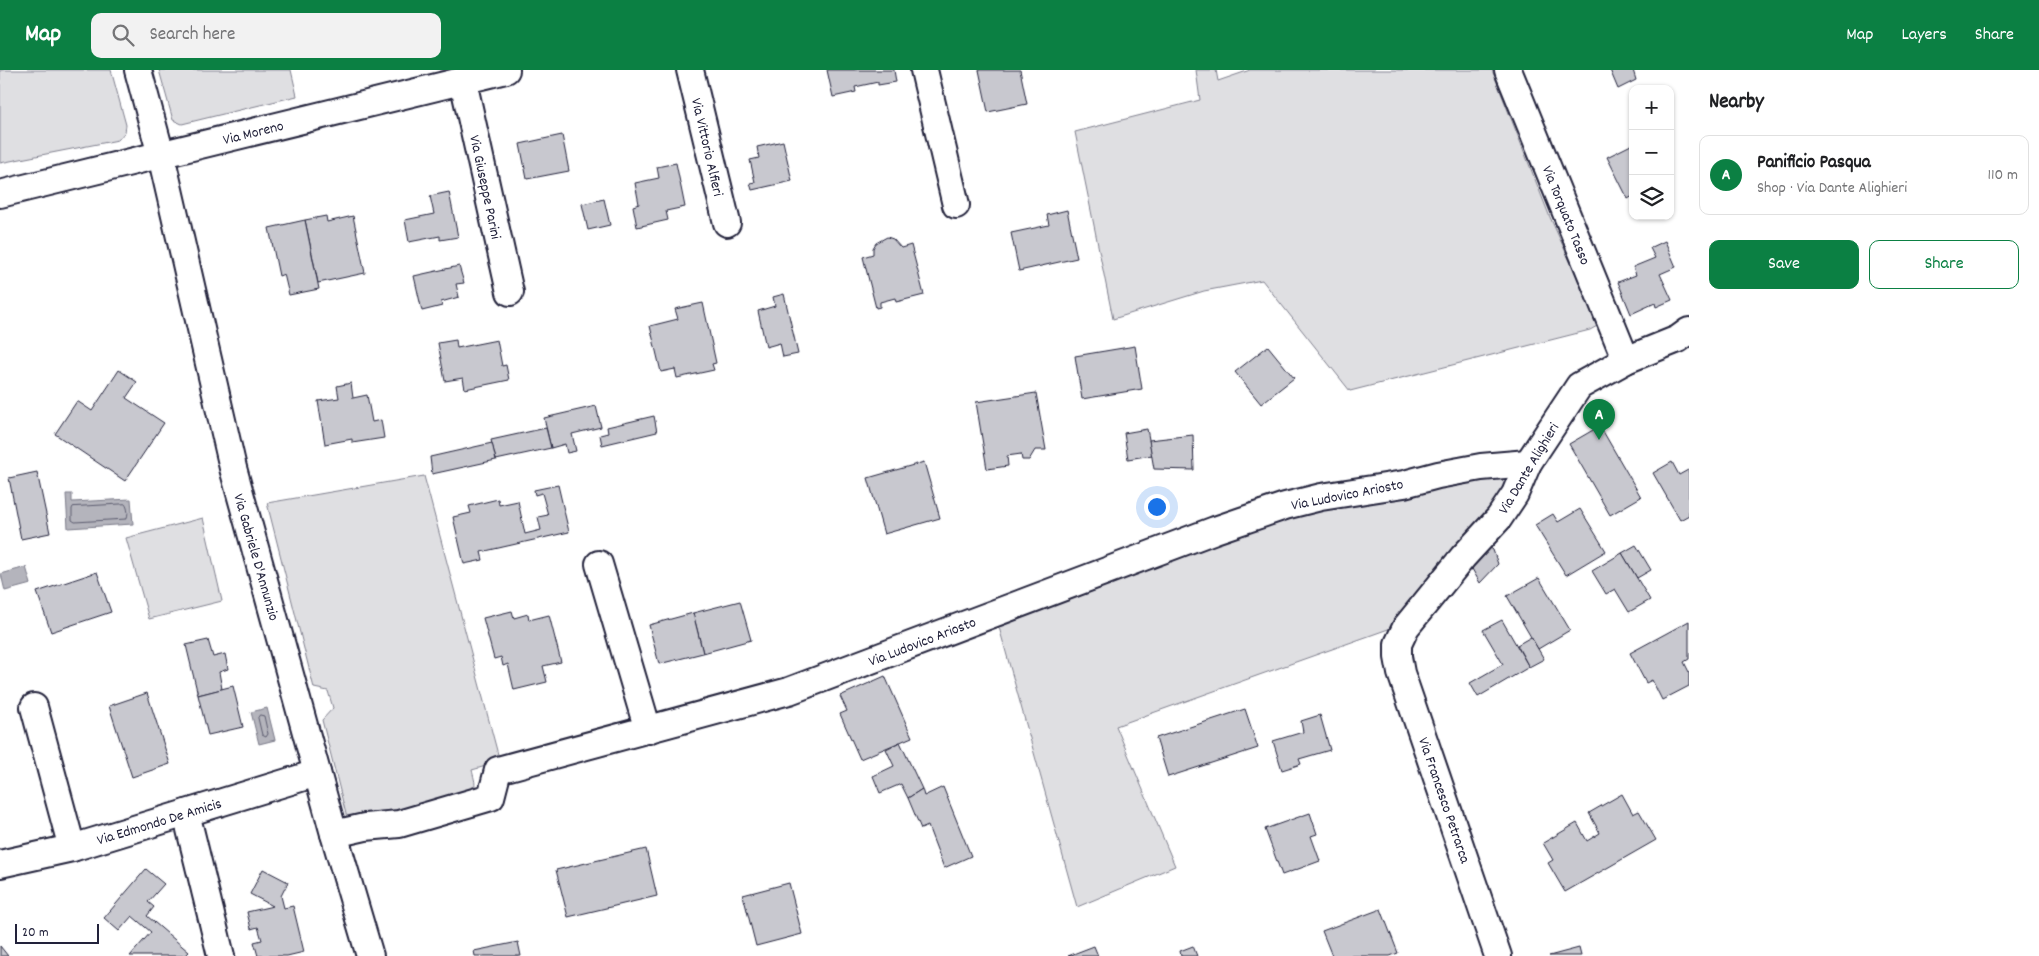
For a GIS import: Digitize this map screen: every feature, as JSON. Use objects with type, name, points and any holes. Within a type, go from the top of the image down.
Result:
[{"type":"street","name":"Via Gabriele D'Annunzio","points":[[138,70],[161,155],[232,468],[370,956]]},
{"type":"street","name":"Via Moreno","points":[[0,194],[161,155],[449,78],[506,70]]},
{"type":"street","name":"Via Vittorio Alfieri","points":[[690,70],[727,223]]},
{"type":"street","points":[[924,70],[956,205]]},
{"type":"street","name":"Via Torquato Tasso","points":[[1508,70],[1626,360]]},
{"type":"street","name":"Via Giuseppe Parini","points":[[449,78],[510,292]]},
{"type":"street","name":"Via Dante Alighieri","points":[[1398,644],[1406,627],[1463,557],[1499,518],[1514,494],[1528,463],[1579,386],[1626,360],[1685,343]]},
{"type":"street","name":"Via Ludovico Ariosto","points":[[334,834],[364,827],[399,824],[491,797],[498,770],[789,691],[1285,506],[1321,497],[1404,484],[1464,470],[1528,463]]},
{"type":"street","points":[[599,564],[648,730]]},
{"type":"street","name":"Via Francesco Petrarca","points":[[1398,644],[1401,673],[1498,956]]},
{"type":"street","points":[[34,707],[72,848]]},
{"type":"street","name":"Via Edmondo De Amicis","points":[[0,864],[72,848],[317,773]]},
{"type":"street","points":[[186,813],[220,956]]},
{"type":"shaded area","points":[[0,70],[111,70],[126,125],[125,132],[118,140],[0,163]]},
{"type":"shaded area","points":[[159,70],[291,70],[297,96],[182,124],[173,120]]},
{"type":"shaded area","points":[[1196,70],[1216,70],[1218,81],[1250,70],[1492,70],[1549,215],[1599,325],[1590,330],[1350,391],[1262,280],[1204,291],[1113,319],[1075,132],[1200,100]]},
{"type":"shaded area","points":[[424,476],[500,762],[472,770],[475,784],[468,796],[348,822],[322,720],[333,708],[328,691],[314,688],[267,503]]},
{"type":"shaded area","points":[[1499,477],[1505,483],[1507,490],[1394,627],[1116,726],[1175,866],[1077,907],[997,620],[1285,513]]},
{"type":"shaded area","points":[[203,518],[222,601],[149,619],[126,538]]},
{"type":"water","points":[[66,494],[72,494],[72,502],[131,499],[133,524],[68,528]]},
{"type":"water","points":[[26,567],[31,584],[5,591],[1,574]]},
{"type":"water","points":[[267,708],[275,740],[259,744],[251,712]]},
{"type":"building","points":[[827,70],[894,70],[896,82],[878,85],[878,82],[855,87],[856,92],[833,97]]},
{"type":"building","points":[[979,70],[1020,70],[1027,104],[988,112]]},
{"type":"building","points":[[1610,70],[1633,70],[1636,80],[1618,89]]},
{"type":"building","points":[[562,135],[569,171],[527,179],[520,144]]},
{"type":"building","points":[[783,141],[792,181],[752,190],[750,183],[755,182],[750,160],[759,158],[757,147]]},
{"type":"building","points":[[1629,146],[1628,199],[1607,157]]},
{"type":"building","points":[[676,163],[685,207],[666,211],[668,220],[637,227],[633,206],[639,204],[635,183],[659,178],[657,167]]},
{"type":"building","points":[[449,192],[458,237],[440,240],[440,236],[409,242],[405,220],[434,214],[430,196]]},
{"type":"building","points":[[604,199],[610,225],[588,230],[582,204]]},
{"type":"building","points":[[1067,210],[1077,258],[1019,271],[1011,233],[1049,225],[1047,215]]},
{"type":"building","points":[[326,216],[327,222],[353,216],[365,273],[318,283],[305,220]]},
{"type":"building","points":[[305,220],[319,289],[289,295],[284,274],[279,276],[269,228]]},
{"type":"building","points":[[887,237],[893,239],[901,248],[911,245],[924,295],[896,302],[895,298],[880,302],[880,307],[876,308],[863,257],[873,254],[873,248],[876,243]]},
{"type":"building","points":[[1665,241],[1676,267],[1660,274],[1672,300],[1656,307],[1655,303],[1631,314],[1618,282],[1636,275],[1633,267],[1655,258],[1650,248]]},
{"type":"building","points":[[459,266],[464,283],[456,284],[459,297],[441,302],[442,306],[422,311],[414,276]]},
{"type":"building","points":[[784,294],[798,354],[783,357],[780,343],[766,347],[758,311],[775,306],[773,297]]},
{"type":"building","points":[[703,303],[716,363],[712,364],[714,370],[677,378],[675,369],[661,372],[650,326],[678,319],[675,309]]},
{"type":"building","points":[[456,340],[457,348],[497,340],[502,366],[506,365],[509,380],[465,389],[463,378],[445,381],[438,343]]},
{"type":"building","points":[[1135,346],[1142,389],[1082,399],[1075,356]]},
{"type":"building","points":[[1268,346],[1294,378],[1261,404],[1235,372]]},
{"type":"building","points":[[119,370],[137,382],[126,398],[164,423],[125,481],[55,434],[77,401],[92,411]]},
{"type":"building","points":[[351,383],[353,398],[367,395],[372,422],[381,420],[384,438],[352,443],[352,439],[325,444],[318,401],[339,398],[337,386]]},
{"type":"building","points":[[1036,393],[1046,450],[1035,450],[1029,460],[1022,460],[1021,454],[1007,456],[1008,466],[987,469],[976,402]]},
{"type":"building","points":[[596,406],[601,427],[572,434],[576,451],[567,453],[565,444],[551,448],[544,418]]},
{"type":"building","points":[[654,416],[657,432],[602,445],[600,435],[608,433],[607,427]]},
{"type":"building","points":[[1600,426],[1641,497],[1610,515],[1569,444]]},
{"type":"building","points":[[546,428],[551,448],[496,460],[491,440]]},
{"type":"building","points":[[1147,429],[1152,455],[1128,459],[1124,433]]},
{"type":"building","points":[[1193,435],[1194,470],[1154,469],[1149,440]]},
{"type":"building","points":[[492,443],[496,460],[432,474],[430,457]]},
{"type":"building","points":[[924,462],[940,518],[884,534],[868,478]]},
{"type":"building","points":[[1672,462],[1679,475],[1688,470],[1689,473],[1689,515],[1680,520],[1653,473]]},
{"type":"building","points":[[37,472],[50,533],[21,539],[9,478]]},
{"type":"building","points":[[558,485],[569,532],[481,552],[483,560],[464,564],[453,517],[471,513],[469,506],[498,499],[499,505],[518,501],[525,534],[541,530],[538,517],[548,515],[542,493],[535,495],[534,490]]},
{"type":"building","points":[[1580,509],[1606,551],[1566,575],[1535,525],[1553,514],[1558,522]]},
{"type":"building","points":[[1636,545],[1651,570],[1637,578],[1622,553]]},
{"type":"building","points":[[1488,546],[1493,550],[1498,564],[1480,583],[1471,567]]},
{"type":"building","points":[[1622,553],[1650,600],[1629,612],[1615,589],[1606,594],[1592,571]]},
{"type":"building","points":[[97,572],[111,612],[51,632],[37,592]]},
{"type":"building","points":[[1539,578],[1570,630],[1538,649],[1507,596]]},
{"type":"building","points":[[740,601],[751,640],[703,653],[693,613]]},
{"type":"building","points":[[512,611],[514,618],[528,614],[529,620],[549,615],[561,662],[543,666],[547,682],[514,690],[508,664],[503,666],[501,657],[494,659],[483,618]]},
{"type":"building","points":[[693,613],[703,653],[659,664],[649,625]]},
{"type":"building","points":[[1502,620],[1529,667],[1478,697],[1470,683],[1503,664],[1483,630]]},
{"type":"building","points":[[1689,621],[1689,659],[1684,662],[1689,672],[1689,686],[1662,700],[1652,680],[1646,683],[1630,653]]},
{"type":"building","points":[[1531,637],[1544,659],[1529,667],[1517,645]]},
{"type":"building","points":[[208,640],[213,657],[225,654],[228,669],[219,672],[222,689],[198,695],[186,645]]},
{"type":"building","points":[[885,676],[912,737],[860,759],[840,714],[847,711],[840,696]]},
{"type":"building","points":[[233,686],[243,727],[208,735],[198,695]]},
{"type":"building","points":[[147,693],[170,764],[132,777],[109,706]]},
{"type":"building","points":[[1245,709],[1258,748],[1168,777],[1156,738]]},
{"type":"building","points":[[1320,715],[1330,750],[1299,759],[1301,764],[1282,770],[1273,741],[1303,732],[1301,721]]},
{"type":"building","points":[[900,742],[922,789],[908,798],[901,784],[880,793],[873,776],[894,766],[886,749]]},
{"type":"building","points":[[943,787],[971,856],[944,868],[928,826],[921,829],[908,798],[922,789],[924,796]]},
{"type":"building","points":[[1622,794],[1633,814],[1639,811],[1656,840],[1565,892],[1548,863],[1553,860],[1543,843],[1577,823],[1587,841],[1600,833],[1589,813]]},
{"type":"building","points":[[1310,813],[1317,834],[1311,836],[1320,861],[1282,875],[1265,829]]},
{"type":"building","points":[[646,849],[657,896],[568,917],[556,870]]},
{"type":"building","points":[[146,869],[164,884],[148,902],[154,907],[147,916],[189,952],[185,956],[130,956],[151,932],[132,916],[119,931],[104,918]]},
{"type":"building","points":[[263,869],[288,882],[281,896],[284,908],[293,906],[304,952],[287,956],[258,956],[254,942],[262,940],[258,927],[251,929],[247,912],[273,906],[250,894]]},
{"type":"building","points":[[789,883],[802,934],[756,946],[743,895]]},
{"type":"building","points":[[1381,909],[1398,953],[1390,956],[1332,956],[1322,931]]},
{"type":"building","points":[[518,942],[521,956],[475,956],[474,951]]},
{"type":"building","points":[[0,946],[8,956],[0,956]]},
{"type":"building","points":[[1094,946],[1098,956],[1068,956]]},
{"type":"building","points":[[1193,946],[1197,956],[1181,956],[1180,951]]},
{"type":"building","points":[[1579,948],[1581,956],[1549,956]]},
{"type":"place","name":"Panificio Pasqua","points":[[1599,440]]}]
